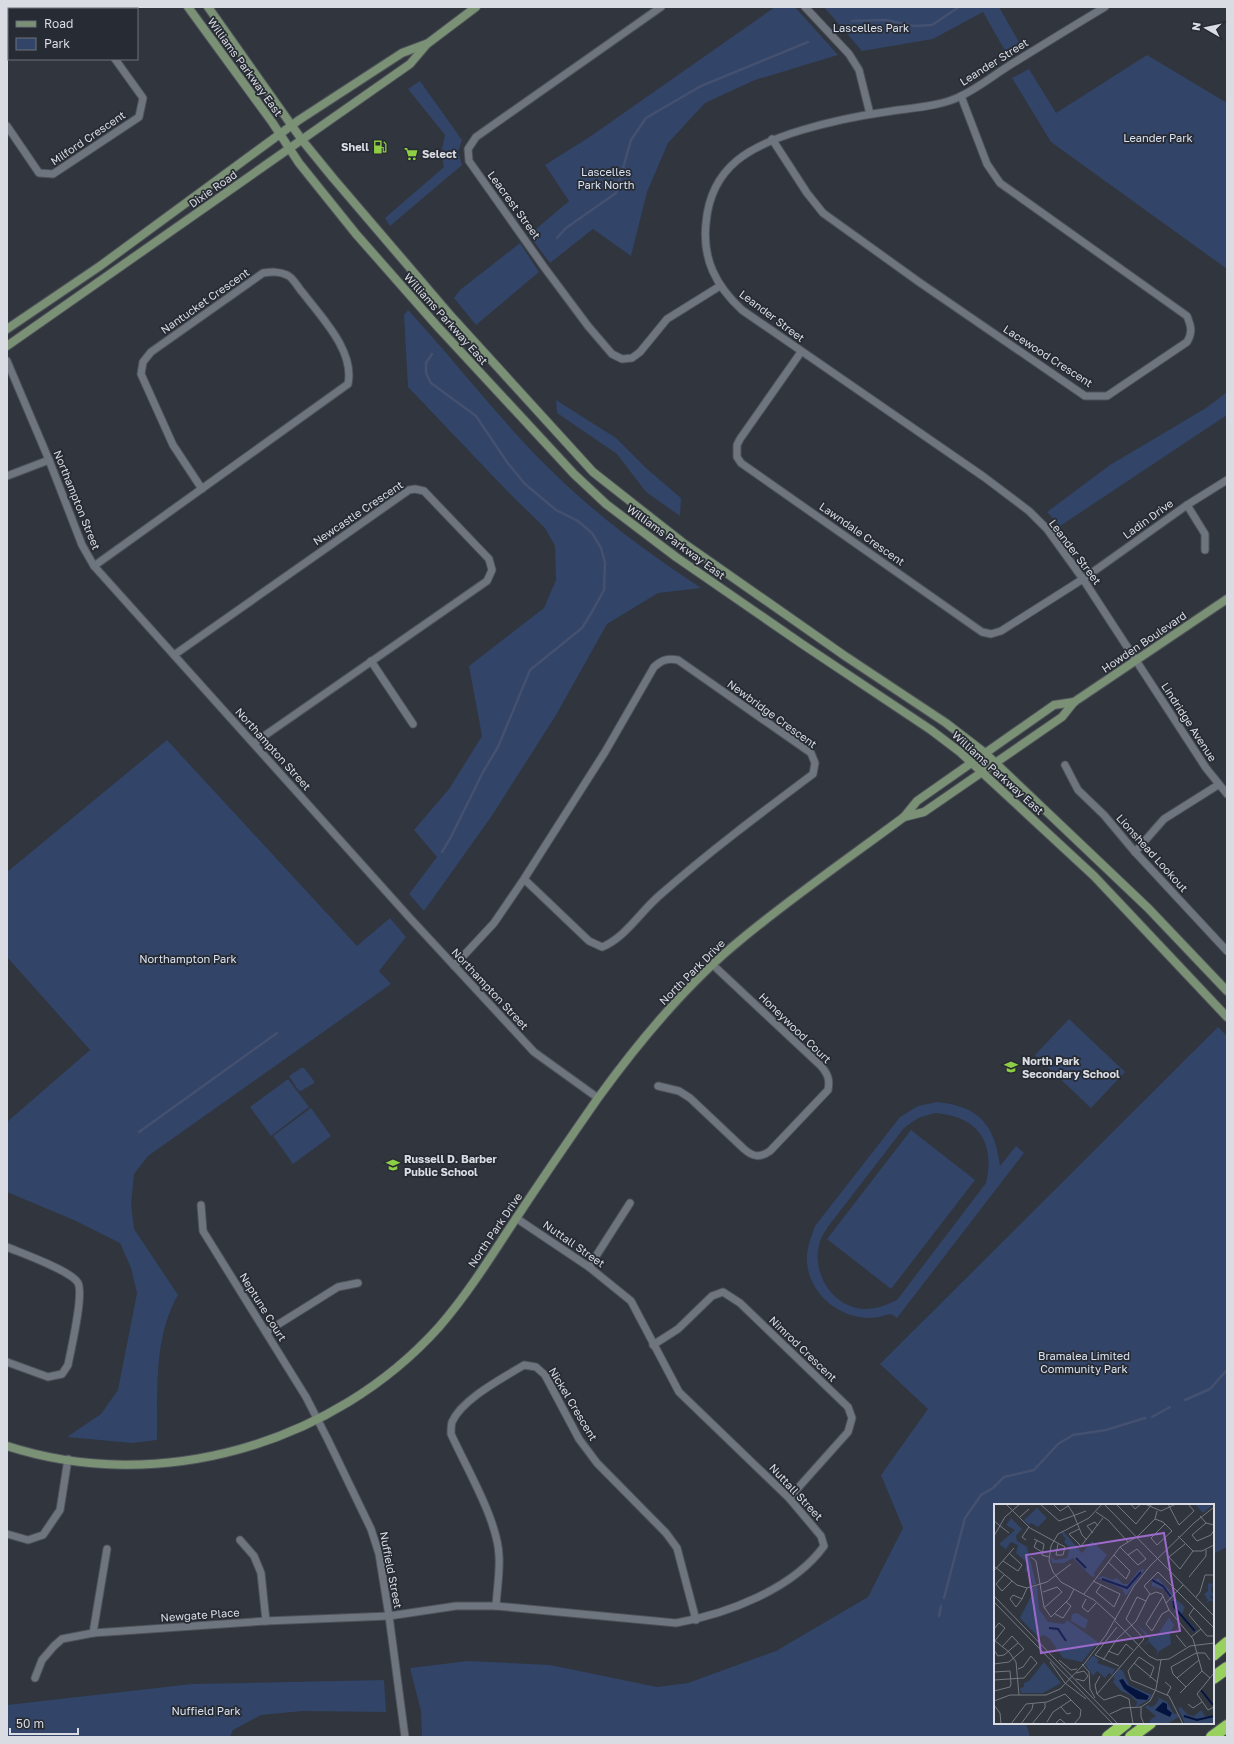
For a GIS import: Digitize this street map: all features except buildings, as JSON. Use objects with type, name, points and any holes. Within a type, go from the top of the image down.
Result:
[{"type":"highway","points":[[1214,1654],[1227,1643]]},
{"type":"highway","points":[[1214,1677],[1227,1668]]},
{"type":"highway","points":[[1108,1737],[1125,1724]]},
{"type":"highway","points":[[1131,1737],[1149,1724]]},
{"type":"highway","points":[[1212,1737],[1226,1728]]},
{"type":"main road","name":"Williams Parkway East","points":[[188,7],[290,149],[356,234],[437,326],[574,474],[606,504],[676,557],[802,644],[931,730],[972,762],[1094,876],[1227,1017]]},
{"type":"main road","name":"Williams Parkway East","points":[[208,7],[302,140],[384,240],[593,472],[682,542],[845,656],[946,723],[997,762],[1148,908],[1227,991]]},
{"type":"main road","name":"Dixie Road","points":[[7,346],[410,64],[427,44],[476,7]]},
{"type":"main road","name":"Dixie Road","points":[[7,329],[100,266],[280,134],[402,53],[427,44]]},
{"type":"main road","name":"Howden Boulevard","points":[[983,772],[1062,717],[1074,702],[1227,599]]},
{"type":"main road","name":"Howden Boulevard","points":[[972,762],[1054,706],[1074,702]]},
{"type":"main road","name":"North Park Drive","points":[[7,1446],[94,1463],[134,1464],[198,1459],[221,1455],[269,1440],[317,1419],[354,1399],[377,1384],[418,1349],[458,1303],[598,1098],[622,1066],[685,992],[744,937],[904,817],[917,801],[972,762]]},
{"type":"main road","name":"North Park Drive","points":[[904,817],[924,812],[983,772]]},
{"type":"street","name":"Leacrest Street","points":[[661,7],[476,137],[468,149],[469,161],[588,326],[612,354],[622,359],[632,358],[640,352],[668,319],[720,286]]},
{"type":"street","points":[[805,7],[838,41],[849,54],[859,70],[870,114]]},
{"type":"street","name":"Leander Street","points":[[1105,7],[961,96],[928,105],[870,114],[819,125],[772,139],[752,150],[731,166],[717,183],[707,209],[704,239],[711,271],[720,286],[742,310],[984,477],[1029,512],[1046,529],[1083,579],[1135,660]]},
{"type":"street","name":"Milford Crescent","points":[[7,126],[39,173],[53,174],[139,118],[143,98],[116,60]]},
{"type":"street","name":"Lacewood Crescent","points":[[772,139],[807,193],[824,213],[919,282],[1084,396],[1107,396],[1187,342],[1192,334],[1187,316],[1000,183],[987,164],[961,96]]},
{"type":"street","name":"Nantucket Crescent","points":[[94,566],[202,489],[348,384],[350,374],[347,362],[334,332],[288,275],[275,272],[263,274],[151,352],[143,362],[141,374],[173,445],[202,489]]},
{"type":"street","name":"Lawndale Crescent","points":[[801,352],[740,439],[737,445],[736,457],[741,463],[982,632],[991,634],[1001,631],[1083,579]]},
{"type":"street","name":"Northampton Street","points":[[7,361],[49,460],[82,545],[94,566],[454,966],[534,1052],[598,1098]]},
{"type":"street","points":[[7,476],[49,460]]},
{"type":"street","name":"Ladin Drive","points":[[1083,579],[1186,505],[1227,480]]},
{"type":"street","name":"Newcastle Crescent","points":[[174,655],[404,493],[415,489],[424,491],[489,559],[492,570],[487,581],[254,743]]},
{"type":"street","points":[[1186,505],[1205,534],[1205,550]]},
{"type":"street","name":"Newbridge Crescent","points":[[454,966],[494,923],[524,879],[605,752],[654,667],[662,660],[671,658],[678,660],[811,753],[816,763],[813,774],[710,852],[658,896],[614,942],[602,947],[589,941],[524,879]]},
{"type":"street","name":"Lindridge Avenue","points":[[1135,660],[1218,785],[1227,794]]},
{"type":"street","points":[[371,661],[413,724]]},
{"type":"street","name":"Lionshead Lookout","points":[[1065,765],[1078,790],[1104,816],[1134,852],[1227,951]]},
{"type":"street","points":[[1134,852],[1164,819],[1218,785]]},
{"type":"street","name":"Honeywood Court","points":[[658,1086],[679,1091],[690,1098],[749,1154],[756,1156],[764,1155],[770,1151],[828,1090],[830,1084],[828,1074],[821,1066],[713,965]]},
{"type":"street","points":[[589,1267],[630,1204]]},
{"type":"street","name":"Neptune Court","points":[[200,1205],[203,1232],[266,1332],[317,1419]]},
{"type":"street","name":"Nuttall Street","points":[[389,1616],[456,1606],[496,1606],[676,1623],[696,1620],[742,1604],[775,1587],[817,1556],[824,1546],[821,1536],[789,1498],[679,1392],[653,1345],[631,1300],[589,1267],[516,1218]]},
{"type":"street","points":[[7,1248],[68,1273],[78,1282],[80,1294],[68,1365],[62,1374],[48,1377],[7,1362]]},
{"type":"street","points":[[266,1332],[338,1287],[358,1283]]},
{"type":"street","name":"Nimrod Crescent","points":[[653,1345],[678,1329],[712,1296],[723,1292],[740,1303],[848,1407],[852,1418],[848,1432],[789,1498]]},
{"type":"street","name":"Nickel Crescent","points":[[496,1606],[499,1556],[496,1539],[491,1521],[451,1434],[451,1424],[455,1416],[479,1393],[524,1365],[536,1367],[545,1375],[579,1439],[597,1463],[666,1532],[677,1548],[696,1620]]},
{"type":"street","name":"Nuffield Street","points":[[317,1419],[371,1529],[379,1554],[405,1737]]},
{"type":"street","points":[[7,1534],[28,1540],[43,1535],[60,1510],[68,1459]]},
{"type":"street","points":[[240,1540],[254,1556],[261,1573],[266,1621]]},
{"type":"street","points":[[93,1633],[107,1549]]},
{"type":"street","name":"Newgate Place","points":[[35,1678],[42,1660],[62,1639],[93,1633],[266,1621],[389,1616]]},
{"type":"green space","name":"Lascelles Park North","points":[[775,7],[795,7],[838,55],[755,80],[705,103],[668,143],[647,192],[631,256],[593,229],[550,263],[529,235],[569,201],[545,165],[588,138]]},
{"type":"green space","name":"Lascelles Park","points":[[824,7],[999,7],[1023,49],[1008,56],[983,12],[933,39],[862,51]]},
{"type":"green space","name":"Leander Park","points":[[1147,55],[1227,103],[1227,269],[1051,142],[1012,78],[1029,69],[1056,113]]},
{"type":"green space","points":[[420,81],[462,140],[458,152],[462,165],[390,226],[385,218],[444,167],[441,153],[445,135],[408,89]]},
{"type":"green space","points":[[520,243],[539,272],[476,325],[454,298],[460,290]]},
{"type":"green space","points":[[408,310],[501,417],[560,479],[593,509],[664,563],[701,588],[658,593],[607,624],[556,715],[491,817],[424,911],[409,894],[437,857],[414,830],[449,789],[482,736],[469,666],[544,608],[556,580],[555,546],[545,528],[511,495],[408,387],[404,315]]},
{"type":"green space","points":[[1227,392],[1227,415],[1060,526],[1047,512],[1110,465],[1206,408]]},
{"type":"green space","points":[[556,400],[616,438],[647,469],[681,498],[680,516],[646,492],[617,454],[557,413]]},
{"type":"green space","name":"Northampton Park","points":[[167,740],[357,946],[390,918],[406,937],[379,971],[391,984],[148,1156],[134,1174],[131,1204],[134,1229],[178,1295],[164,1329],[158,1366],[157,1440],[132,1443],[67,1437],[101,1414],[118,1390],[137,1293],[131,1268],[120,1243],[76,1221],[7,1192],[7,1122],[90,1050],[7,957],[7,872]]},
{"type":"green space","points":[[1069,1019],[1125,1072],[1091,1108],[1035,1055]]},
{"type":"green space","name":"Bramalea Limited Community Park","points":[[1218,1027],[1227,1036],[1227,1547],[1214,1554],[1214,1504],[994,1504],[994,1724],[1026,1724],[1030,1737],[422,1737],[421,1711],[410,1668],[468,1661],[550,1665],[657,1687],[688,1683],[776,1651],[868,1597],[903,1528],[881,1475],[928,1409],[880,1364]]},
{"type":"green space","points":[[301,1068],[304,1068],[314,1083],[301,1091],[298,1090],[289,1076]]},
{"type":"green space","points":[[288,1079],[309,1107],[271,1136],[250,1107]]},
{"type":"green space","points":[[937,1102],[952,1104],[974,1113],[989,1129],[994,1139],[1000,1166],[1016,1146],[1024,1153],[897,1318],[891,1314],[870,1318],[847,1314],[837,1309],[820,1294],[813,1284],[809,1274],[807,1262],[808,1248],[815,1226],[900,1117],[918,1106]],"holes":[[[935,1113],[950,1115],[962,1119],[980,1134],[988,1155],[986,1183],[897,1300],[869,1309],[854,1307],[843,1303],[827,1288],[822,1278],[818,1256],[819,1245],[823,1234],[904,1128],[918,1118]]]},
{"type":"green space","points":[[311,1108],[331,1136],[293,1164],[273,1136]]},
{"type":"green space","points":[[911,1130],[975,1180],[891,1289],[827,1239]]},
{"type":"green space","name":"Nuffield Park","points":[[384,1680],[386,1712],[303,1711],[261,1715],[233,1730],[230,1737],[7,1737],[7,1705],[192,1684]]},
{"type":"waterway","points":[[852,21],[886,20],[914,26],[932,25],[959,7]]},
{"type":"waterway","points":[[557,238],[566,228],[616,193],[631,140],[646,118],[701,86],[808,42]]},
{"type":"waterway","points":[[432,354],[426,363],[426,373],[431,383],[476,416],[507,462],[525,484],[556,510],[578,521],[592,533],[601,548],[605,563],[604,590],[582,628],[530,670],[498,747],[483,772],[442,852]]},
{"type":"waterway","points":[[139,1132],[277,1033]]},
{"type":"waterway","points":[[1185,1400],[1210,1389],[1227,1370]]},
{"type":"waterway","points":[[1152,1417],[1170,1407]]},
{"type":"waterway","points":[[944,1598],[965,1518],[981,1495],[993,1488],[1004,1477],[1034,1470],[1058,1444],[1073,1435],[1106,1430],[1145,1418]]},
{"type":"waterway","points":[[939,1616],[941,1606]]},
{"type":"place","name":"Shell","points":[[380,147]]},
{"type":"place","name":"Select","points":[[411,154]]},
{"type":"place","name":"North Park Secondary School","points":[[1011,1067]]},
{"type":"place","name":"Russell D. Barber Public School","points":[[393,1165]]}]
